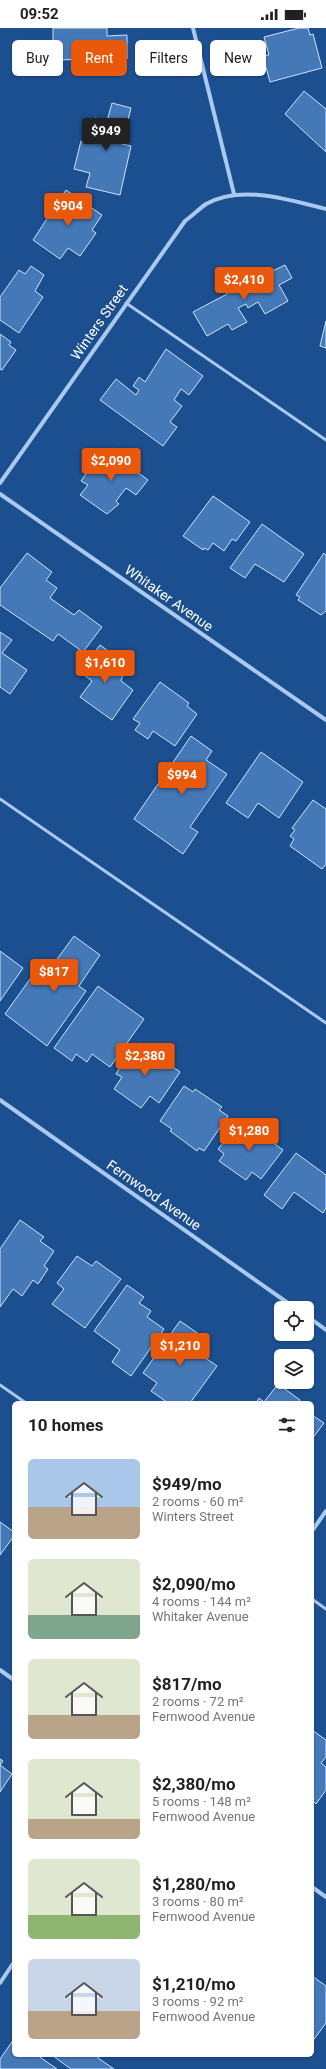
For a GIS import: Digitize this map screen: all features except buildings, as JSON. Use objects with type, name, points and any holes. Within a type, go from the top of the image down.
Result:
[{"type":"street","points":[[192,28],[234,194],[282,198],[326,209]]},
{"type":"street","name":"Winters Street","points":[[0,483],[185,221],[207,204],[234,194]]},
{"type":"street","name":"Whitaker Avenue","points":[[0,494],[326,720]]},
{"type":"street","name":"Fernwood Avenue","points":[[0,1100],[285,1301]]},
{"type":"street","points":[[314,1321],[326,1330]]},
{"type":"street","points":[[314,1528],[326,1512]]},
{"type":"street","points":[[0,1670],[12,1679]]},
{"type":"street","points":[[314,1888],[326,1897]]},
{"type":"street","points":[[0,1983],[12,1965]]},
{"type":"lane","points":[[126,303],[326,440]]},
{"type":"lane","points":[[0,799],[326,1023]]},
{"type":"lane","points":[[0,1385],[23,1401]]},
{"type":"lane","points":[[314,1600],[326,1609]]}]
